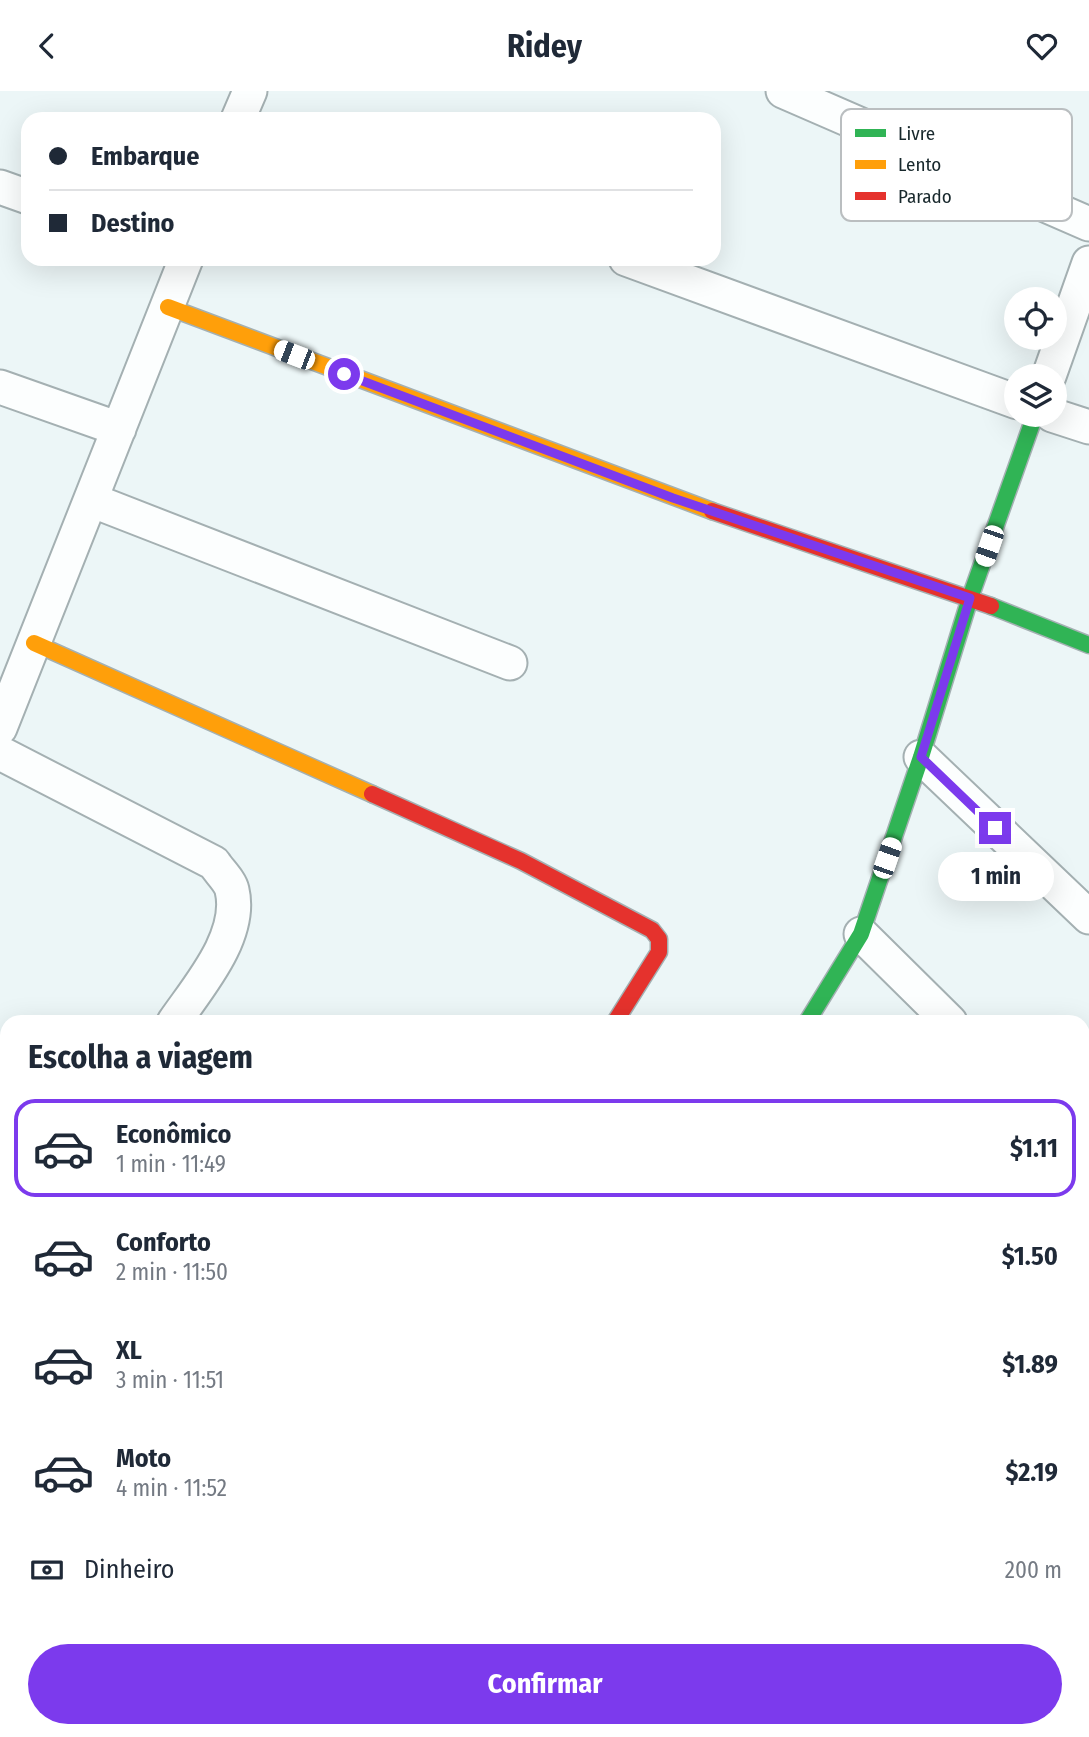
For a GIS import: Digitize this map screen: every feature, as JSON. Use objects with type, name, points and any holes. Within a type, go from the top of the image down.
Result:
[{"type":"street","points":[[783,91],[841,116]]},
{"type":"street","points":[[0,187],[21,194]]},
{"type":"street","points":[[1072,217],[1089,224]]},
{"type":"street","points":[[1053,364],[1089,264]]},
{"type":"street","points":[[0,728],[183,266]]},
{"type":"street","points":[[645,266],[1004,397]]},
{"type":"street","points":[[168,307],[673,498],[970,598],[1089,645]]},
{"type":"street","points":[[0,387],[119,429]]},
{"type":"street","points":[[1067,420],[1089,427]]},
{"type":"street","points":[[811,1015],[861,934],[921,757],[970,598],[1031,427]]},
{"type":"street","points":[[91,500],[510,663]]},
{"type":"street","points":[[34,643],[521,861],[652,930],[659,939],[659,952],[619,1015]]},
{"type":"street","points":[[0,753],[214,863],[232,889],[232,916],[223,950],[179,1015]]},
{"type":"street","points":[[921,757],[1089,917]]},
{"type":"street","points":[[861,934],[943,1015]]},
{"type":"traffic: fast","points":[[811,1015],[861,934],[921,757],[970,598],[1031,427]]},
{"type":"traffic: fast","points":[[991,606],[1089,645]]},
{"type":"traffic: slow","points":[[168,307],[712,511]]},
{"type":"traffic: slow","points":[[34,643],[372,794]]},
{"type":"traffic: jam","points":[[712,511],[991,606]]},
{"type":"traffic: jam","points":[[372,794],[521,861],[652,930],[659,939],[659,952],[619,1015]]},
{"type":"route","points":[[344,374],[673,498],[970,598],[921,757],[995,828]]}]
